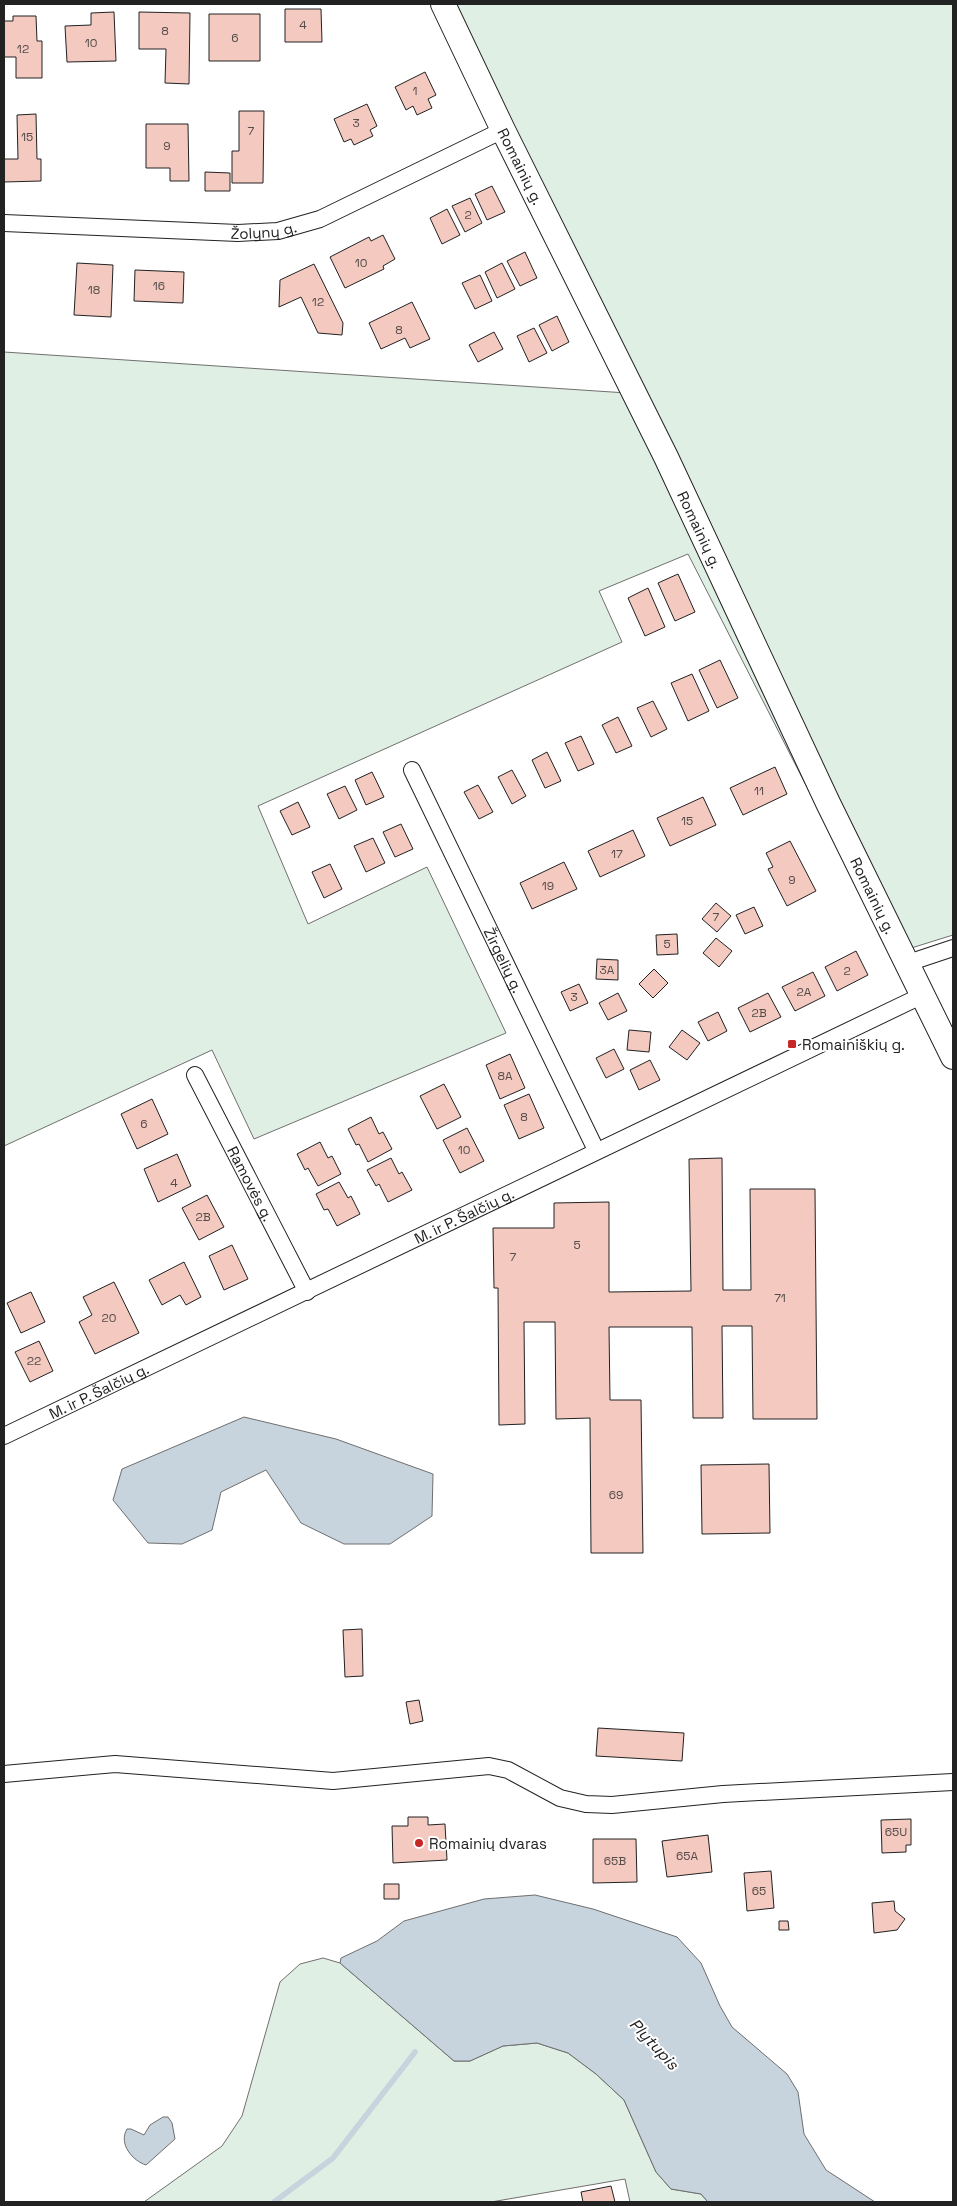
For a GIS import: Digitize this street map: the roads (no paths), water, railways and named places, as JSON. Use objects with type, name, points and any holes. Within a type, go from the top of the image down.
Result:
[{"type":"main road","name":"Romainių g.","points":[[443,4],[503,130],[666,457],[828,803],[953,1057]]},
{"type":"street","name":"Žolynų g.","points":[[4,223],[238,233],[278,231],[320,219],[503,130]]},
{"type":"street","name":"Žirgelių g.","points":[[412,770],[596,1150]]},
{"type":"street","points":[[908,963],[953,948]]},
{"type":"street","name":"M. ir P. Šalčių g.","points":[[4,1436],[307,1292],[596,1150],[923,995]]},
{"type":"street","name":"Ramovės g.","points":[[195,1075],[307,1292]]},
{"type":"street","points":[[4,1774],[115,1764],[333,1781],[489,1766],[508,1770],[560,1798],[586,1804],[612,1805],[723,1794],[953,1782]]},
{"type":"water","points":[[244,1417],[336,1439],[433,1474],[432,1516],[390,1544],[344,1544],[301,1523],[266,1470],[221,1492],[212,1530],[182,1544],[148,1543],[113,1500],[122,1469]]},
{"type":"water","points":[[535,1895],[593,1909],[677,1937],[701,1963],[720,2006],[732,2027],[787,2074],[798,2092],[804,2134],[826,2170],[875,2202],[708,2202],[701,2194],[671,2189],[656,2172],[624,2100],[596,2074],[568,2053],[537,2043],[503,2046],[470,2061],[454,2061],[340,1963],[341,1958],[377,1941],[404,1921],[484,1899]]},
{"type":"water","points":[[163,2117],[168,2117],[172,2123],[175,2139],[146,2165],[141,2163],[128,2151],[124,2140],[127,2129],[144,2135],[150,2125]]},
{"type":"waterway","name":"Plytupis","points":[[274,2202],[333,2158],[415,2052]]},
{"type":"place","name":"Romainiškių g.","points":[[792,1044]]},
{"type":"place","name":"Romainių dvaras","points":[[419,1843]]}]
